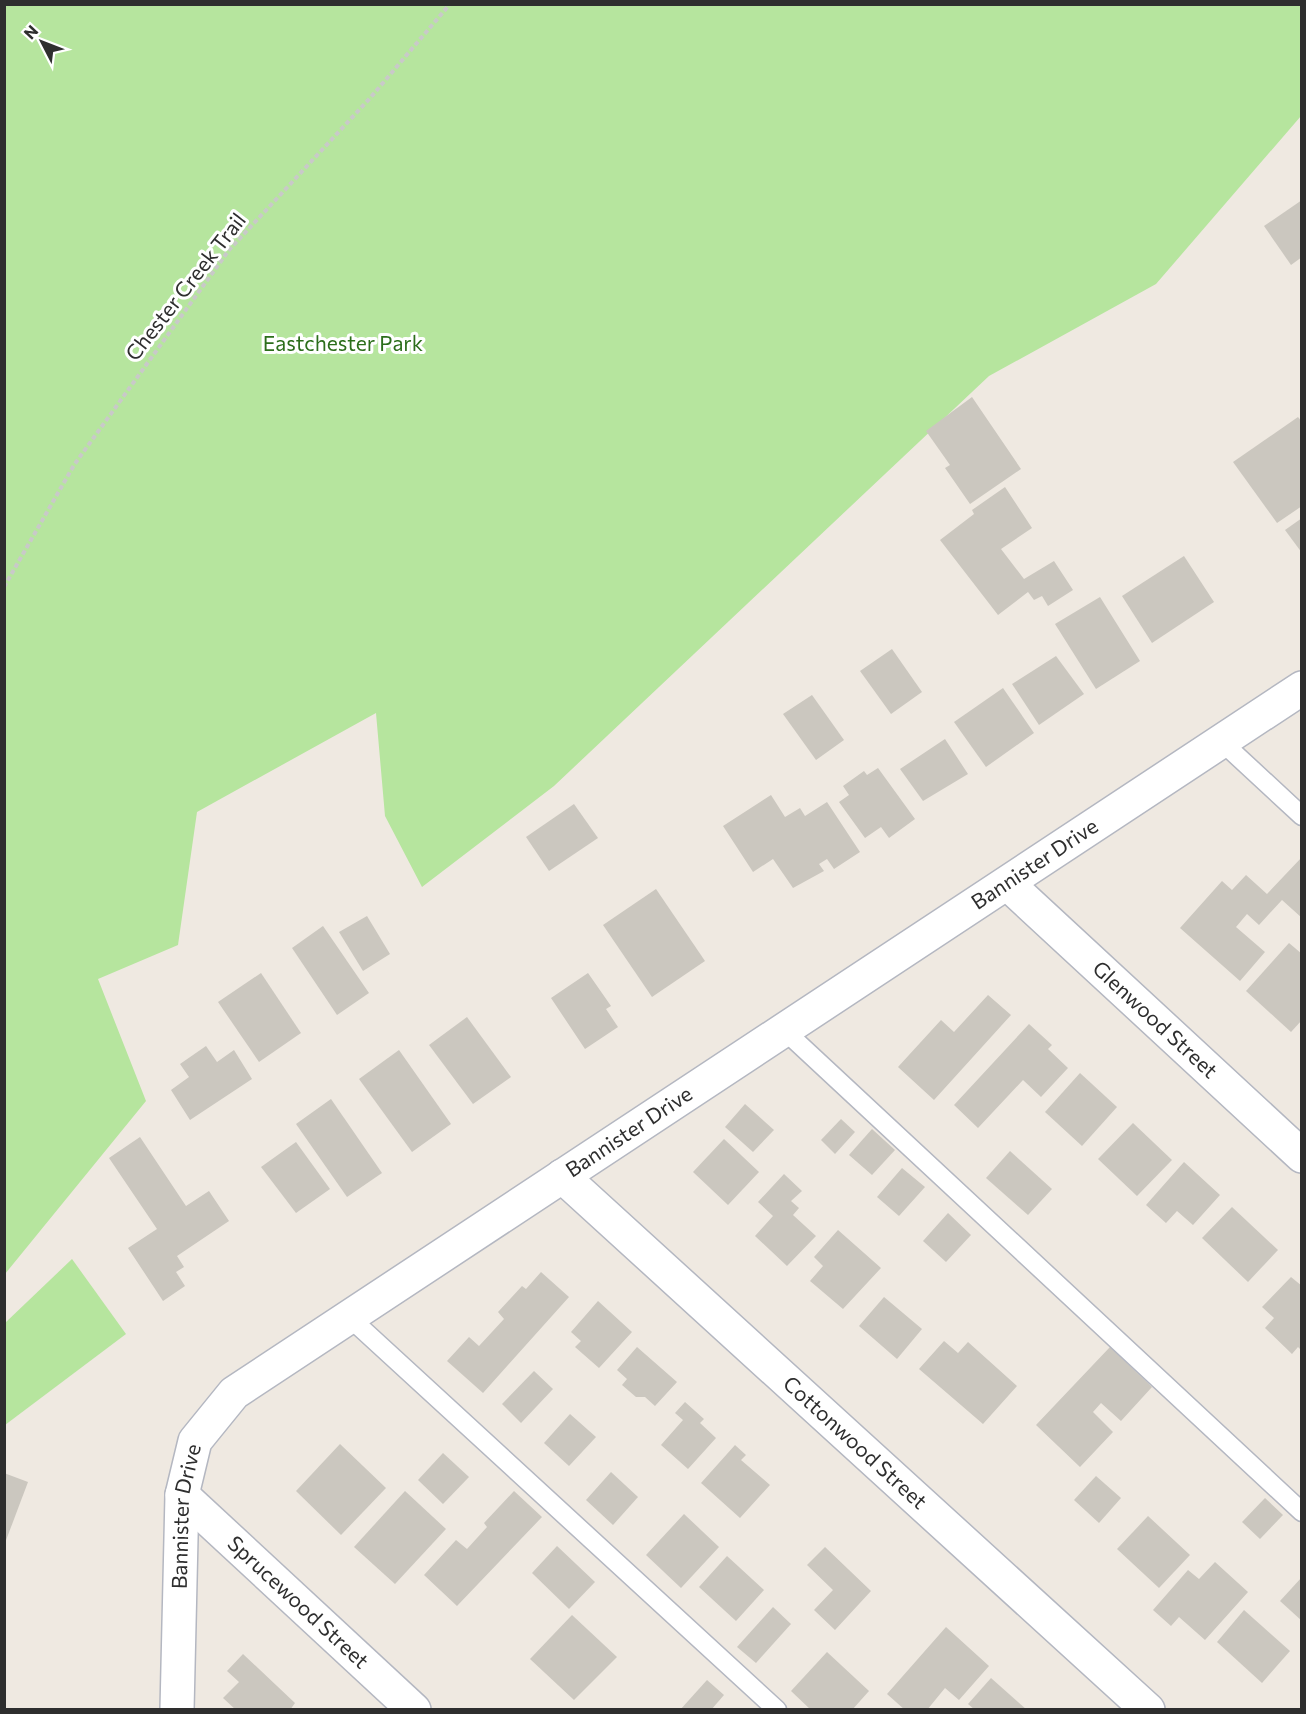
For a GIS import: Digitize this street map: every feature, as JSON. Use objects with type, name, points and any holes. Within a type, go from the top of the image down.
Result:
[{"type":"street","name":"Bannister Drive","points":[[177,1710],[182,1495],[195,1442],[234,1393],[1302,688]]},
{"type":"street","name":"Glenwood Street","points":[[1008,884],[1302,1156]]},
{"type":"street","name":"Cottonwood Street","points":[[562,1176],[1148,1710]]},
{"type":"street","name":"Sprucewood Street","points":[[182,1495],[414,1710]]},
{"type":"lane","points":[[1221,741],[1302,816]]},
{"type":"lane","points":[[785,1031],[1302,1512]]},
{"type":"lane","points":[[348,1317],[777,1710]]},
{"type":"path","name":"Chester Creek Trail","points":[[4,586],[74,465],[229,250],[371,97],[450,4]]},
{"type":"green space","name":"Eastchester Park","points":[[5,5],[1301,5],[1301,116],[1156,284],[989,376],[554,786],[422,887],[385,816],[376,713],[197,812],[178,945],[98,979],[146,1101],[5,1274]]},
{"type":"green space","points":[[72,1259],[126,1334],[5,1425],[5,1323]]},
{"type":"building","points":[[1302,200],[1302,257],[1291,265],[1264,226]]},
{"type":"building","points":[[972,397],[1021,469],[970,504],[945,468],[950,465],[926,431]]},
{"type":"building","points":[[1298,417],[1302,422],[1302,506],[1277,523],[1233,462]]},
{"type":"building","points":[[1005,487],[1032,528],[1001,549],[1024,579],[1054,561],[1073,590],[1048,606],[1042,596],[1034,600],[1028,592],[998,615],[940,540],[974,514],[972,510]]},
{"type":"building","points":[[1302,518],[1302,553],[1285,530]]},
{"type":"building","points":[[1184,556],[1214,602],[1152,643],[1122,596]]},
{"type":"building","points":[[1100,597],[1140,661],[1096,689],[1055,624]]},
{"type":"building","points":[[892,649],[922,692],[891,714],[860,671]]},
{"type":"building","points":[[1056,656],[1084,694],[1039,725],[1012,684]]},
{"type":"building","points":[[1003,688],[1034,733],[986,767],[954,722]]},
{"type":"building","points":[[812,695],[844,740],[816,760],[783,714]]},
{"type":"building","points":[[945,739],[968,774],[923,801],[900,769]]},
{"type":"building","points":[[878,768],[915,819],[889,838],[881,827],[865,838],[839,802],[849,795],[843,786],[864,771],[867,775]]},
{"type":"building","points":[[771,795],[785,817],[800,808],[805,816],[827,802],[860,852],[834,869],[827,859],[819,864],[824,871],[793,888],[773,859],[753,872],[723,826]]},
{"type":"building","points":[[574,804],[598,838],[549,871],[526,837]]},
{"type":"building","points":[[1302,857],[1302,918],[1282,900],[1259,925],[1247,914],[1236,927],[1265,952],[1240,981],[1180,928],[1222,881],[1232,890],[1246,875],[1267,894]]},
{"type":"building","points":[[656,889],[705,961],[652,997],[603,925]]},
{"type":"building","points":[[367,916],[390,954],[363,971],[339,932]]},
{"type":"building","points":[[323,926],[369,993],[337,1015],[292,948]]},
{"type":"building","points":[[1289,943],[1302,954],[1302,1020],[1291,1032],[1246,991]]},
{"type":"building","points":[[261,973],[301,1033],[259,1062],[218,1002]]},
{"type":"building","points":[[588,973],[611,1006],[606,1009],[618,1027],[585,1049],[551,998]]},
{"type":"building","points":[[988,995],[1011,1015],[934,1100],[898,1067],[941,1020],[954,1032]]},
{"type":"building","points":[[467,1017],[511,1077],[473,1104],[429,1045]]},
{"type":"building","points":[[1029,1024],[1052,1045],[1048,1049],[1068,1068],[1041,1097],[1023,1080],[978,1128],[954,1105]]},
{"type":"building","points":[[206,1046],[217,1062],[234,1050],[252,1079],[190,1120],[171,1090],[189,1077],[180,1064]]},
{"type":"building","points":[[399,1050],[451,1124],[412,1152],[359,1079]]},
{"type":"building","points":[[1080,1073],[1117,1107],[1082,1146],[1045,1112]]},
{"type":"building","points":[[331,1099],[382,1173],[347,1197],[296,1124]]},
{"type":"building","points":[[745,1104],[774,1130],[753,1152],[725,1127]]},
{"type":"building","points":[[841,1119],[855,1132],[835,1154],[821,1140]]},
{"type":"building","points":[[1133,1123],[1172,1160],[1137,1196],[1098,1159]]},
{"type":"building","points":[[872,1129],[895,1150],[872,1175],[849,1155]]},
{"type":"building","points":[[140,1137],[186,1206],[209,1191],[229,1221],[177,1256],[184,1267],[176,1272],[185,1286],[163,1301],[128,1248],[157,1229],[109,1158]]},
{"type":"building","points":[[724,1139],[759,1172],[728,1205],[693,1172]]},
{"type":"building","points":[[296,1142],[330,1189],[296,1213],[261,1167]]},
{"type":"building","points":[[1010,1151],[1052,1189],[1028,1215],[986,1178]]},
{"type":"building","points":[[1184,1162],[1220,1195],[1193,1225],[1177,1211],[1166,1223],[1146,1205]]},
{"type":"building","points":[[902,1168],[925,1187],[899,1216],[877,1197]]},
{"type":"building","points":[[784,1174],[802,1191],[791,1201],[799,1208],[793,1215],[816,1236],[787,1266],[755,1236],[773,1216],[758,1202]]},
{"type":"building","points":[[1232,1207],[1278,1250],[1248,1282],[1202,1238]]},
{"type":"building","points":[[948,1213],[971,1235],[946,1262],[923,1241]]},
{"type":"building","points":[[838,1230],[881,1268],[843,1309],[810,1281],[823,1266],[814,1257]]},
{"type":"building","points":[[541,1272],[569,1297],[483,1393],[447,1361],[469,1337],[479,1346],[504,1319],[498,1312],[522,1286],[526,1289]]},
{"type":"building","points":[[1291,1277],[1302,1286],[1302,1351],[1298,1347],[1292,1354],[1265,1328],[1274,1318],[1262,1307]]},
{"type":"building","points":[[884,1297],[922,1329],[897,1359],[859,1326]]},
{"type":"building","points":[[598,1301],[632,1332],[599,1368],[575,1347],[581,1341],[571,1332]]},
{"type":"building","points":[[944,1341],[958,1353],[968,1342],[1017,1386],[983,1424],[919,1369]]},
{"type":"building","points":[[637,1347],[677,1382],[655,1406],[645,1397],[636,1397],[622,1385],[627,1379],[617,1370]]},
{"type":"building","points":[[1110,1347],[1152,1387],[1121,1421],[1101,1403],[1093,1412],[1113,1432],[1080,1467],[1036,1425]]},
{"type":"building","points":[[534,1371],[553,1389],[521,1423],[502,1404]]},
{"type":"building","points":[[685,1402],[704,1419],[700,1423],[716,1438],[688,1469],[661,1445],[683,1420],[675,1413]]},
{"type":"building","points":[[570,1414],[596,1437],[569,1466],[544,1443]]},
{"type":"building","points":[[340,1444],[386,1488],[341,1535],[296,1491]]},
{"type":"building","points":[[735,1445],[746,1455],[741,1460],[770,1485],[740,1518],[701,1483]]},
{"type":"building","points":[[443,1453],[469,1477],[443,1504],[418,1480]]},
{"type":"building","points":[[611,1472],[638,1497],[613,1525],[586,1500]]},
{"type":"building","points":[[4,1473],[28,1482],[5,1543],[4,1543]]},
{"type":"building","points":[[1096,1476],[1121,1498],[1099,1523],[1074,1500]]},
{"type":"building","points":[[405,1491],[446,1529],[395,1584],[354,1547]]},
{"type":"building","points":[[514,1491],[542,1517],[457,1606],[424,1575],[456,1540],[467,1549],[487,1527],[484,1523]]},
{"type":"building","points":[[1265,1498],[1283,1515],[1260,1539],[1242,1522]]},
{"type":"building","points":[[684,1514],[719,1547],[681,1588],[646,1555]]},
{"type":"building","points":[[1148,1516],[1190,1555],[1159,1588],[1117,1549]]},
{"type":"building","points":[[557,1546],[595,1582],[569,1609],[532,1573]]},
{"type":"building","points":[[825,1547],[871,1591],[835,1630],[814,1610],[833,1590],[807,1565]]},
{"type":"building","points":[[727,1556],[764,1590],[736,1621],[699,1587]]},
{"type":"building","points":[[1215,1562],[1248,1592],[1205,1640],[1179,1617],[1171,1626],[1153,1610],[1188,1570],[1199,1579]]},
{"type":"building","points":[[1302,1577],[1302,1621],[1280,1601]]},
{"type":"building","points":[[773,1607],[791,1624],[756,1663],[737,1647]]},
{"type":"building","points":[[1244,1610],[1290,1651],[1262,1683],[1217,1642]]},
{"type":"building","points":[[572,1615],[617,1657],[574,1700],[530,1659]]},
{"type":"building","points":[[946,1627],[989,1666],[959,1700],[945,1688],[927,1710],[905,1710],[887,1694]]},
{"type":"building","points":[[827,1652],[869,1691],[852,1710],[811,1710],[791,1691]]},
{"type":"building","points":[[243,1654],[295,1703],[290,1710],[236,1710],[223,1698],[239,1682],[227,1671]]},
{"type":"building","points":[[991,1678],[1027,1710],[975,1710],[968,1704]]},
{"type":"building","points":[[707,1680],[724,1695],[711,1710],[680,1710]]}]
